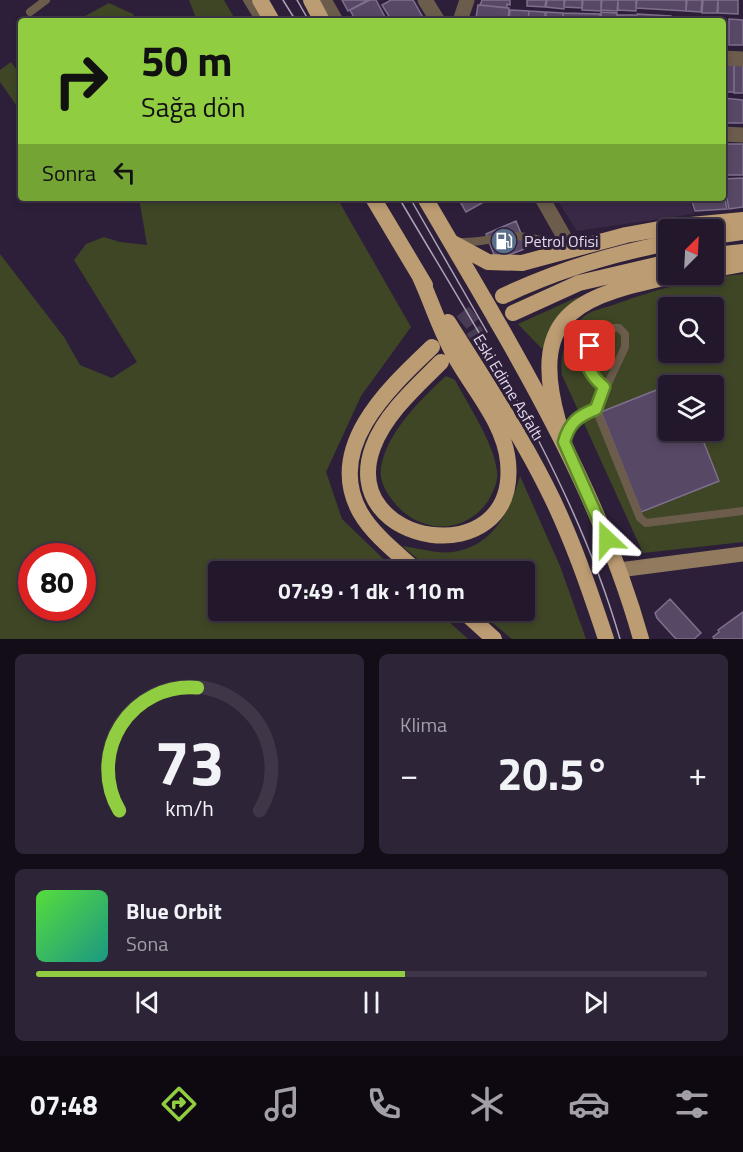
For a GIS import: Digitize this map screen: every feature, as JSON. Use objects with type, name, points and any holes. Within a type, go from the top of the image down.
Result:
[{"type":"highway","points":[[260,0],[270,18]]},
{"type":"highway","points":[[311,0],[320,18]]},
{"type":"highway","name":"Eski Edirne Asfaltı","points":[[375,201],[518,433],[548,488],[606,639]]},
{"type":"highway","name":"Eski Edirne Asfaltı","points":[[427,201],[564,442],[620,570],[641,639]]},
{"type":"highway","points":[[450,241],[488,262],[522,263],[571,249],[670,227],[743,220]]},
{"type":"highway","points":[[724,235],[743,232]]},
{"type":"highway","points":[[503,296],[546,275],[581,263],[658,246]]},
{"type":"highway","points":[[724,254],[743,252]]},
{"type":"highway","points":[[724,267],[743,264]]},
{"type":"highway","points":[[513,313],[579,283],[658,265]]},
{"type":"highway","points":[[420,277],[451,349],[499,433],[508,462],[507,484],[501,503],[491,516],[476,528],[439,538],[411,531],[387,514],[379,505],[372,489],[369,473],[370,457],[384,426],[441,362]]},
{"type":"highway","points":[[564,442],[553,403],[548,363],[553,338],[567,315],[589,300],[658,280]]},
{"type":"highway","points":[[406,561],[374,531],[359,511],[351,488],[351,468],[357,437],[367,418],[381,398],[432,347]]},
{"type":"highway","points":[[474,621],[494,639]]},
{"type":"main road","points":[[620,570],[743,554]]},
{"type":"street","points":[[324,0],[334,18]]},
{"type":"street","points":[[425,0],[436,18]]},
{"type":"street","points":[[461,18],[467,0]]},
{"type":"street","points":[[726,58],[743,58]]},
{"type":"street","points":[[726,134],[743,135]]},
{"type":"street","points":[[544,201],[571,249]]},
{"type":"lane","points":[[30,12],[46,0]]},
{"type":"lane","points":[[247,0],[259,18]]},
{"type":"lane","points":[[450,241],[476,243],[514,236],[529,237],[571,249]]},
{"type":"lane","points":[[604,387],[588,368],[587,353],[596,337],[608,330],[619,328],[625,334],[625,347],[604,387],[596,409],[642,521],[653,523],[743,511]]},
{"type":"lane","points":[[564,442],[566,431],[575,419],[596,409]]},
{"type":"shaded area","points":[[558,201],[690,201],[694,214],[577,231]]},
{"type":"green space","points":[[189,0],[224,0],[234,18],[196,18]]},
{"type":"green space","points":[[109,3],[133,14],[135,18],[82,18]]},
{"type":"green space","points":[[11,62],[18,72],[18,108],[0,82],[0,70]]},
{"type":"green space","points":[[140,201],[339,201],[411,327],[361,396],[326,472],[342,519],[386,561],[208,561],[208,621],[448,621],[468,639],[0,639],[0,254],[64,337],[80,365],[112,378],[137,362],[74,260],[86,244],[104,237],[120,242],[147,245]]},
{"type":"green space","points":[[743,274],[743,542],[643,553],[562,375],[565,344],[577,323],[589,313],[680,285],[724,285],[724,276]]},
{"type":"green space","points":[[580,296],[561,314],[542,349],[518,324]]},
{"type":"green space","points":[[446,376],[455,380],[480,424],[495,460],[497,475],[488,501],[467,520],[454,525],[428,525],[403,512],[393,501],[382,481],[381,468],[384,455],[397,430],[416,406]]},
{"type":"green space","points":[[520,476],[560,566],[586,639],[512,639],[490,621],[535,621],[535,561],[420,561],[402,546],[434,552],[453,552],[467,548],[490,534],[511,501]]},
{"type":"building","points":[[342,0],[368,0],[348,11]]},
{"type":"building","points":[[370,0],[376,0],[385,18],[354,18],[350,10]]},
{"type":"building","points":[[391,0],[413,0],[423,18],[390,18],[382,5]]},
{"type":"building","points":[[482,0],[510,0],[510,5],[507,4],[507,8],[480,5]]},
{"type":"building","points":[[527,0],[546,0],[545,7],[527,6]]},
{"type":"building","points":[[547,0],[564,0],[564,9],[546,7]]},
{"type":"building","points":[[565,0],[582,0],[582,8],[564,7]]},
{"type":"building","points":[[583,0],[601,0],[601,11],[582,10]]},
{"type":"building","points":[[602,0],[618,0],[617,11],[601,10]]},
{"type":"building","points":[[618,0],[636,0],[636,11],[618,10]]},
{"type":"building","points":[[637,0],[686,0],[686,11],[636,8]]},
{"type":"building","points":[[687,0],[702,0],[701,12],[686,11]]},
{"type":"building","points":[[703,0],[718,0],[717,13],[702,13]]},
{"type":"building","points":[[718,0],[738,0],[738,14],[718,13]]},
{"type":"building","points":[[478,5],[509,8],[508,18],[476,18]]},
{"type":"building","points":[[510,10],[529,11],[528,18],[509,18]]},
{"type":"building","points":[[529,11],[545,12],[545,18],[528,18]]},
{"type":"building","points":[[546,12],[563,13],[563,18],[546,18]]},
{"type":"building","points":[[601,12],[617,13],[617,18],[601,18]]},
{"type":"building","points":[[563,13],[600,14],[600,18],[563,18]]},
{"type":"building","points":[[637,14],[671,16],[671,18],[636,18]]},
{"type":"building","points":[[618,15],[635,15],[635,18],[618,18]]},
{"type":"building","points":[[729,19],[743,20],[743,45],[729,45]]},
{"type":"building","points":[[726,63],[734,63],[734,92],[726,92]]},
{"type":"building","points":[[734,64],[743,64],[743,93],[734,93]]},
{"type":"building","points":[[726,98],[743,100],[743,123],[726,123]]},
{"type":"building","points":[[726,144],[743,144],[743,175],[726,175]]},
{"type":"building","points":[[743,178],[743,207],[729,209],[726,179]]},
{"type":"building","points":[[460,201],[485,201],[466,212]]},
{"type":"building","points":[[692,201],[725,201],[727,209],[695,211]]},
{"type":"building","points":[[516,221],[527,248],[496,260],[486,234]]},
{"type":"building","points":[[658,389],[658,441],[703,441],[719,481],[641,512],[601,412]]},
{"type":"building","points":[[670,599],[701,633],[694,639],[676,639],[657,618],[655,613]]},
{"type":"building","points":[[743,612],[743,639],[714,639],[718,630]]},
{"type":"tunnel","points":[[443,338],[476,311],[503,296]]},
{"type":"tunnel","points":[[451,354],[513,313]]},
{"type":"tram line","points":[[283,0],[294,18]]},
{"type":"tram line","points":[[297,0],[307,18]]},
{"type":"tram line","points":[[401,201],[493,358],[552,467],[601,580],[620,639]]},
{"type":"tram line","points":[[412,201],[487,332]]},
{"type":"place","name":"Petrol Ofisi","points":[[504,241]]},
{"type":"route","points":[[590,346],[586,362],[588,368],[604,387],[596,409],[575,419],[566,431],[564,442],[607,539]]}]
